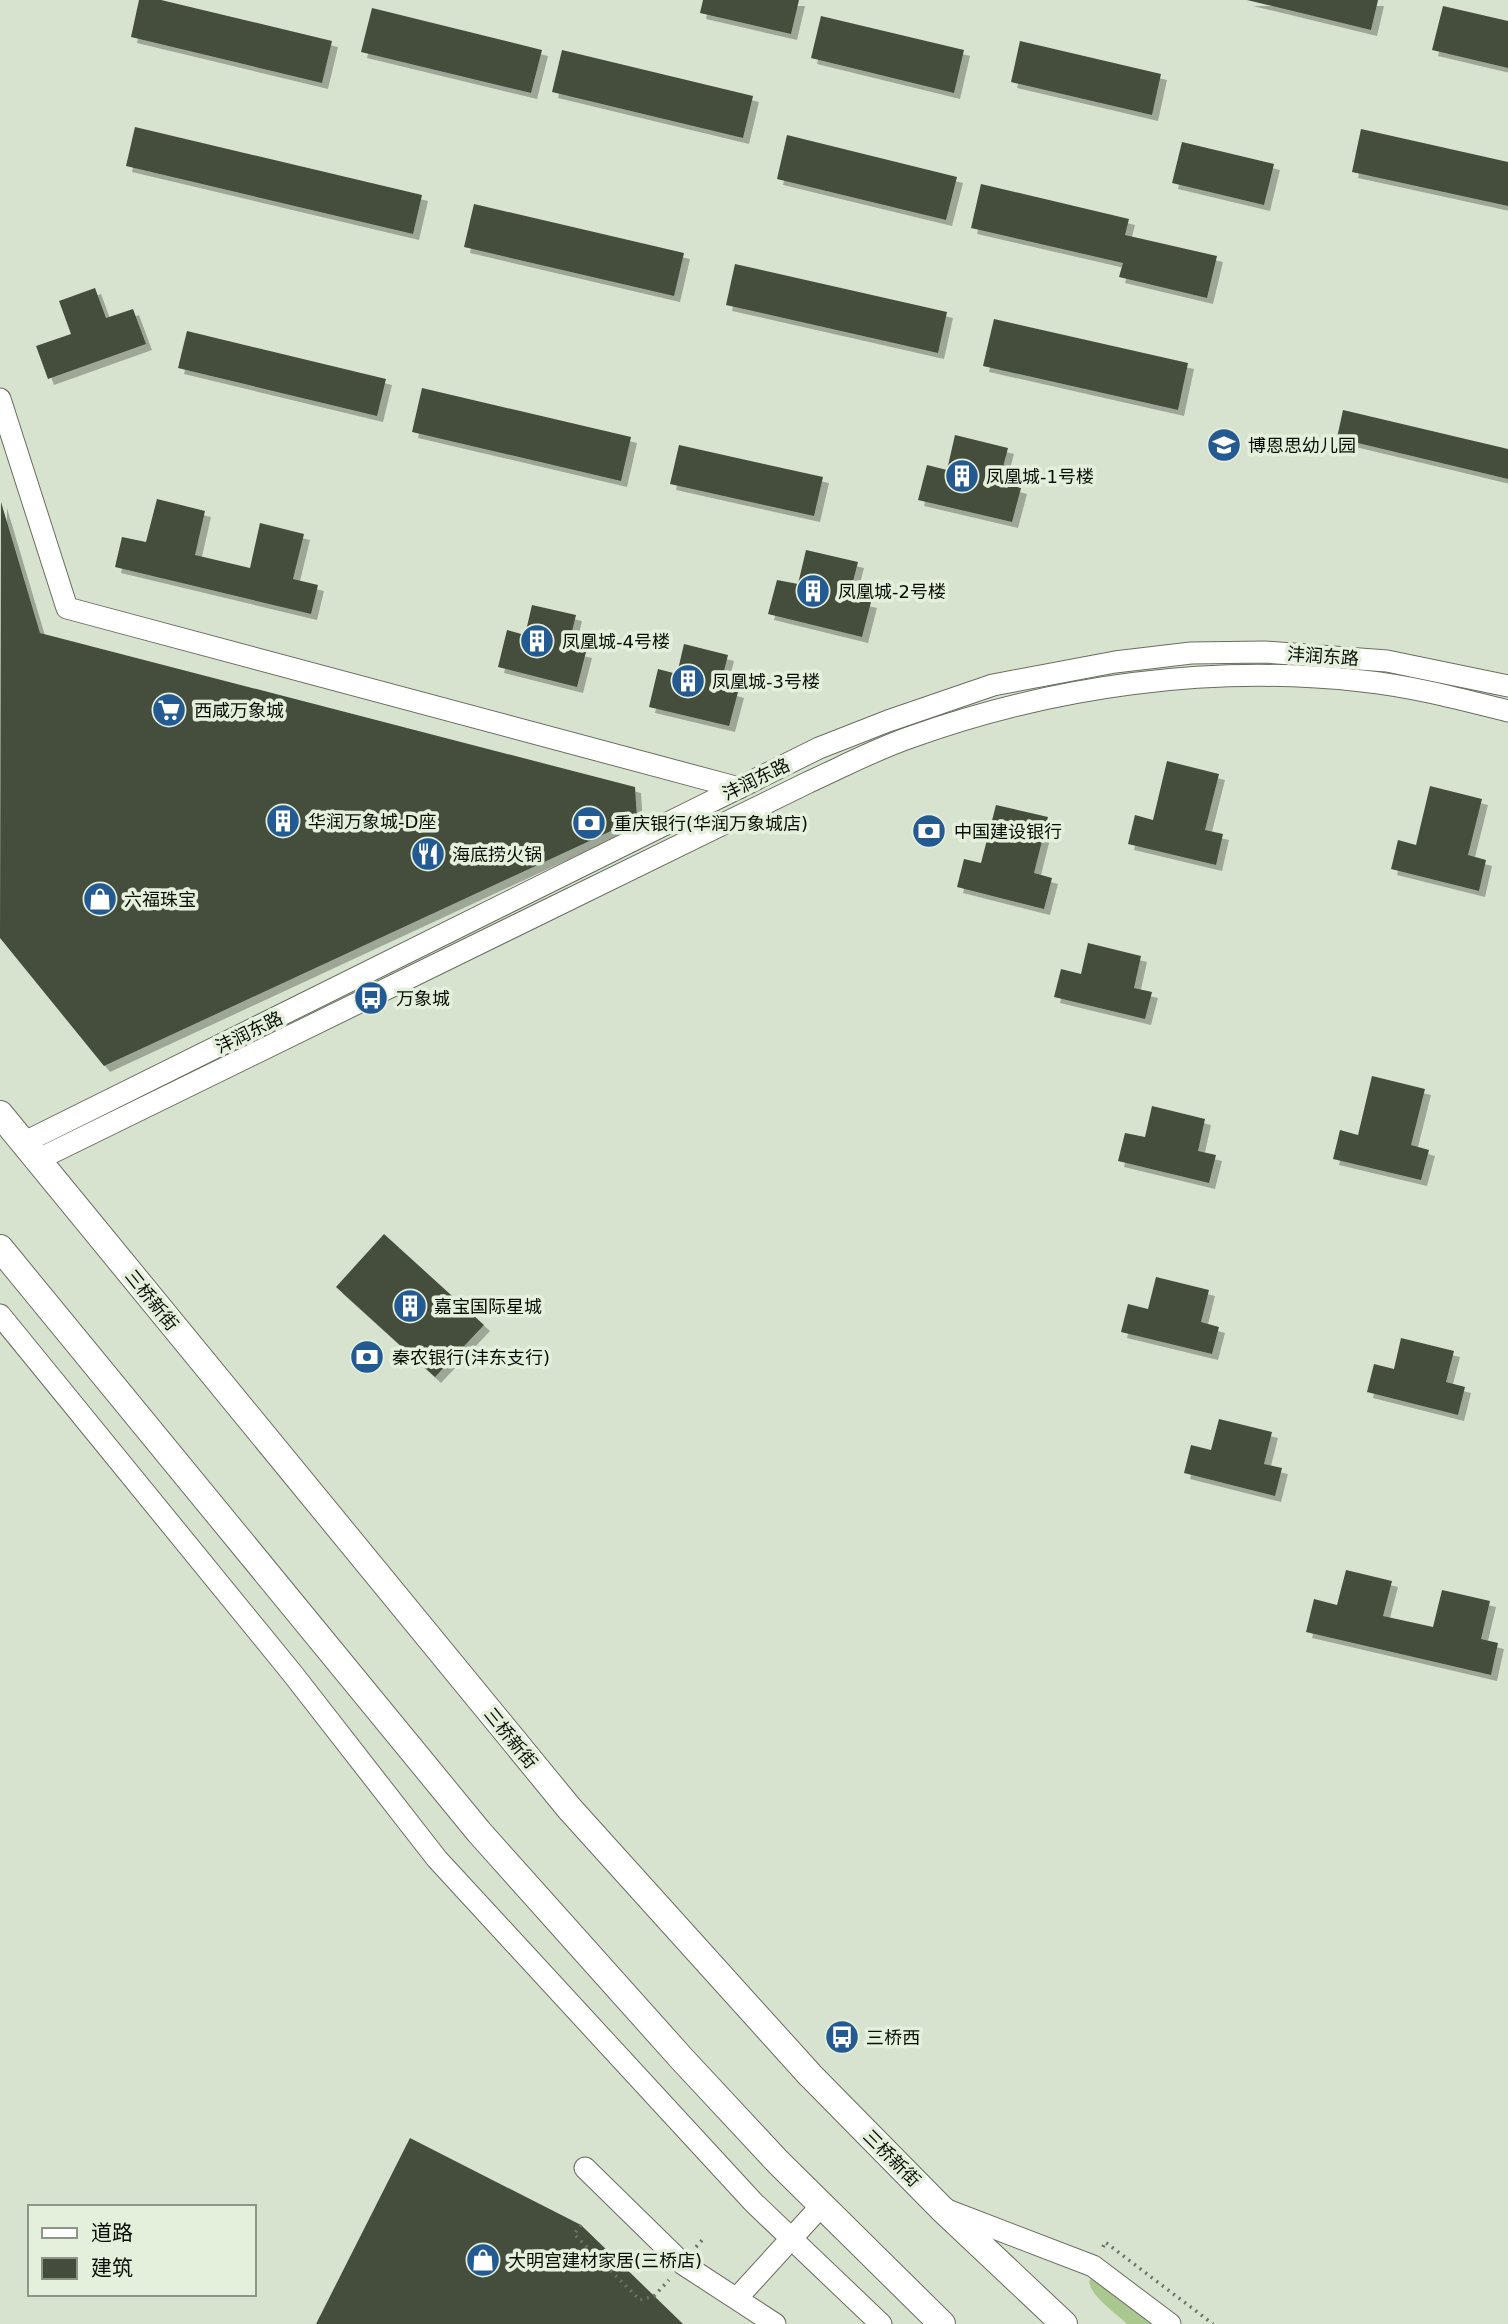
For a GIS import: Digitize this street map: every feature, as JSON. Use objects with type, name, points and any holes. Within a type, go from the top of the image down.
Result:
[{"type":"main road","name":"三桥新街","points":[[0,1114],[569,1808],[800,2065],[941,2208],[1064,2324]]},
{"type":"main road","points":[[0,1248],[479,1832],[682,2059],[822,2205],[942,2324]]},
{"type":"street","points":[[0,399],[66,608],[738,788]]},
{"type":"street","name":"沣润东路","points":[[30,1152],[819,748],[888,720],[993,685],[1128,661],[1191,653],[1265,652],[1387,661],[1508,686]]},
{"type":"street","name":"沣润东路","points":[[30,1152],[809,782],[911,737],[1033,701],[1146,682],[1246,675],[1365,681],[1508,710]]},
{"type":"street","points":[[0,1315],[283,1663],[437,1858],[754,2203],[881,2324]]},
{"type":"street","points":[[585,2168],[683,2264],[775,2324]]},
{"type":"street","points":[[737,2298],[822,2205]]},
{"type":"street","points":[[941,2208],[1093,2266],[1170,2324]]},
{"type":"path","points":[[581,2225],[573,2234],[640,2300],[654,2296],[704,2238]]},
{"type":"path","points":[[1093,2266],[1105,2242],[1213,2324]]},
{"type":"green space","points":[[1092,2278],[1156,2324],[1127,2324],[1094,2293],[1089,2281]]},
{"type":"building","points":[[139,0],[161,0],[332,41],[322,83],[131,37]]},
{"type":"building","points":[[703,0],[799,0],[791,34],[700,13]]},
{"type":"building","points":[[1247,0],[1378,0],[1371,30]]},
{"type":"building","points":[[1443,6],[1508,21],[1508,68],[1432,50]]},
{"type":"building","points":[[372,8],[542,50],[531,93],[361,52]]},
{"type":"building","points":[[821,16],[964,50],[954,93],[811,58]]},
{"type":"building","points":[[1020,41],[1161,74],[1152,115],[1011,82]]},
{"type":"building","points":[[562,50],[753,96],[743,138],[552,92]]},
{"type":"building","points":[[135,127],[422,195],[413,234],[126,166]]},
{"type":"building","points":[[1361,129],[1508,162],[1508,206],[1352,172]]},
{"type":"building","points":[[787,135],[957,177],[946,220],[777,179]]},
{"type":"building","points":[[1182,142],[1274,164],[1264,205],[1172,183]]},
{"type":"building","points":[[981,184],[1129,219],[1125,235],[1217,256],[1207,298],[1119,277],[1123,263],[971,228]]},
{"type":"building","points":[[474,204],[684,253],[674,296],[464,247]]},
{"type":"building","points":[[735,264],[947,312],[938,353],[726,305]]},
{"type":"building","points":[[95,288],[106,318],[133,309],[146,344],[48,379],[36,346],[71,334],[59,301]]},
{"type":"building","points":[[994,319],[1188,363],[1178,410],[983,366]]},
{"type":"building","points":[[187,331],[386,379],[377,416],[178,368]]},
{"type":"building","points":[[422,388],[631,437],[621,481],[412,432]]},
{"type":"building","points":[[1343,410],[1508,449],[1508,479],[1337,438]]},
{"type":"building","name":"凤凰城-1号楼","points":[[955,435],[1008,448],[999,482],[1021,488],[1012,522],[918,500],[927,465],[947,470]]},
{"type":"building","points":[[679,445],[823,477],[814,516],[670,484]]},
{"type":"building","points":[[157,499],[205,511],[195,555],[250,568],[260,523],[304,534],[293,579],[318,585],[311,614],[115,567],[122,537],[146,542]]},
{"type":"building","name":"西咸万象城","points":[[1,502],[40,633],[635,787],[637,819],[104,1066],[0,938]]},
{"type":"building","name":"凤凰城-2号楼","points":[[806,550],[858,562],[849,597],[871,602],[862,637],[768,614],[777,580],[798,584]]},
{"type":"building","name":"凤凰城-4号楼","points":[[532,605],[576,615],[568,648],[586,652],[577,687],[498,667],[507,630],[525,635]]},
{"type":"building","name":"凤凰城-3号楼","points":[[684,644],[728,655],[720,687],[738,692],[729,726],[649,707],[658,669],[677,674]]},
{"type":"building","points":[[1167,761],[1219,774],[1205,830],[1223,834],[1216,865],[1128,844],[1135,815],[1153,820]]},
{"type":"building","points":[[1430,786],[1482,799],[1468,855],[1486,860],[1479,891],[1391,869],[1398,840],[1416,845]]},
{"type":"building","points":[[996,805],[1048,817],[1034,873],[1052,878],[1044,909],[957,887],[964,859],[981,863]]},
{"type":"building","points":[[1088,943],[1141,956],[1134,988],[1152,992],[1145,1019],[1054,997],[1061,969],[1081,974]]},
{"type":"building","points":[[1372,1076],[1425,1089],[1411,1145],[1429,1150],[1421,1180],[1333,1159],[1340,1130],[1358,1135]]},
{"type":"building","points":[[1152,1106],[1205,1119],[1198,1151],[1216,1155],[1209,1183],[1118,1161],[1125,1133],[1145,1137]]},
{"type":"building","name":"嘉宝国际星城","points":[[384,1234],[484,1325],[435,1377],[336,1287]]},
{"type":"building","points":[[1156,1277],[1209,1290],[1201,1322],[1219,1327],[1212,1354],[1121,1332],[1128,1304],[1148,1309]]},
{"type":"building","points":[[1401,1338],[1454,1351],[1446,1382],[1465,1387],[1458,1415],[1367,1392],[1374,1364],[1394,1369]]},
{"type":"building","points":[[1219,1419],[1272,1432],[1264,1464],[1282,1468],[1275,1496],[1184,1473],[1191,1445],[1211,1450]]},
{"type":"building","points":[[1346,1570],[1392,1581],[1383,1616],[1433,1627],[1442,1590],[1490,1601],[1481,1639],[1498,1643],[1491,1675],[1306,1632],[1314,1599],[1337,1605]]},
{"type":"building","name":"大明宫建材家居(三桥店)","points":[[410,2138],[581,2225],[683,2324],[316,2324]]},
{"type":"place","name":"博恩思幼儿园","points":[[1224,445]]},
{"type":"place","name":"凤凰城-1号楼","points":[[962,476]]},
{"type":"place","name":"凤凰城-2号楼","points":[[813,591]]},
{"type":"place","name":"凤凰城-4号楼","points":[[537,641]]},
{"type":"place","name":"凤凰城-3号楼","points":[[688,681]]},
{"type":"place","name":"西咸万象城","points":[[169,710]]},
{"type":"place","name":"华润万象城-D座","points":[[283,821]]},
{"type":"place","name":"重庆银行(华润万象城店)","points":[[589,823]]},
{"type":"place","name":"中国建设银行","points":[[929,831]]},
{"type":"place","name":"海底捞火锅","points":[[428,854]]},
{"type":"place","name":"六福珠宝","points":[[100,899]]},
{"type":"place","name":"万象城","points":[[371,998]]},
{"type":"place","name":"嘉宝国际星城","points":[[410,1306]]},
{"type":"place","name":"秦农银行(沣东支行)","points":[[367,1357]]},
{"type":"place","name":"三桥西","points":[[842,2037]]},
{"type":"place","name":"大明宫建材家居(三桥店)","points":[[483,2260]]}]
